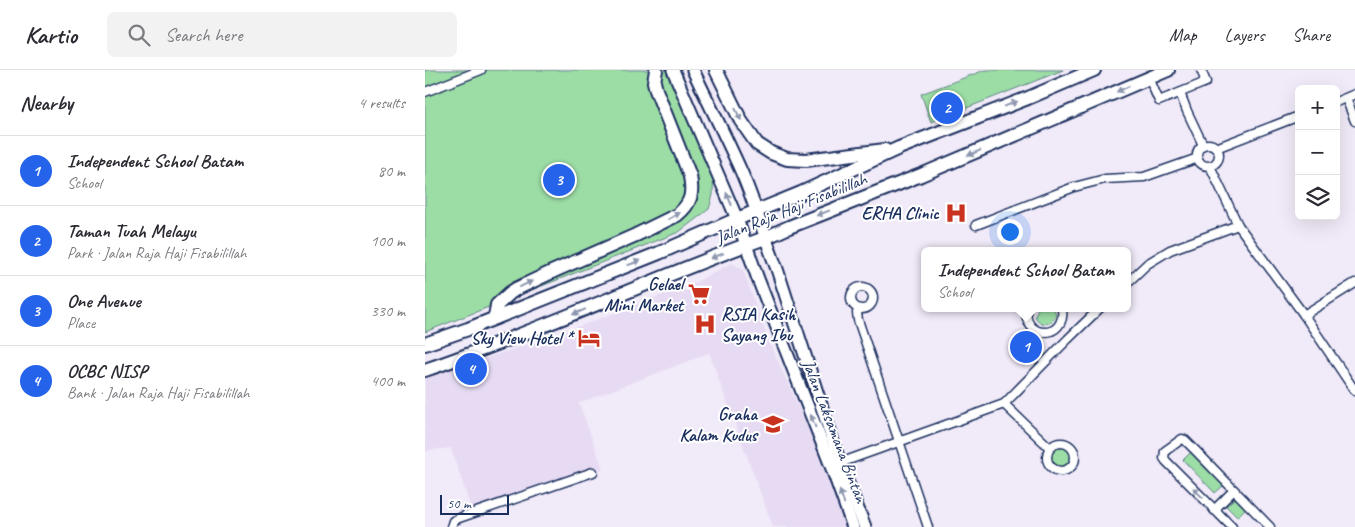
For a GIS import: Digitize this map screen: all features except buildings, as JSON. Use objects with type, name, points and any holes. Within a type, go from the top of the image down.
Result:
[{"type":"main road","points":[[495,318],[497,305],[510,292],[637,235],[677,214],[687,204],[691,197],[692,189],[690,176],[656,90],[654,82],[656,70]]},
{"type":"main road","name":"Jalan Laksamana Bintan","points":[[673,70],[737,219],[745,245],[835,464],[865,527]]},
{"type":"main road","name":"Jalan Laksamana Bintan","points":[[693,70],[741,172],[777,268],[853,527]]},
{"type":"main road","points":[[716,70],[741,121],[757,144],[771,153],[787,159],[806,160],[899,148]]},
{"type":"main road","name":"Jalan Raja Haji Fisabilillah","points":[[425,344],[659,254],[737,219],[801,194],[899,148],[1094,70]]},
{"type":"main road","name":"Jalan Raja Haji Fisabilillah","points":[[425,370],[487,349],[765,238],[921,175],[1168,70]]},
{"type":"street","points":[[425,92],[481,70]]},
{"type":"street","points":[[1149,78],[1159,101],[1206,82],[1201,70]]},
{"type":"street","points":[[1180,93],[1203,145]]},
{"type":"street","points":[[1340,100],[1355,94]]},
{"type":"street","points":[[1346,98],[1355,120]]},
{"type":"street","points":[[1217,148],[1295,118]]},
{"type":"street","points":[[1210,166],[1218,159],[1217,148],[1210,144],[1203,145],[1198,150],[1198,158],[1203,164],[1210,166],[1238,225],[1304,315],[1355,391]]},
{"type":"street","points":[[977,225],[1074,187],[1105,179],[1144,177],[1198,158]]},
{"type":"street","points":[[1131,279],[1147,264],[1170,250],[1238,225]]},
{"type":"street","points":[[1304,315],[1355,284]]},
{"type":"street","points":[[859,309],[857,312],[858,320],[928,527]]},
{"type":"street","points":[[1026,312],[1026,316],[1031,327],[1048,332],[1058,327],[1062,321],[1063,312]]},
{"type":"street","points":[[835,464],[1004,404],[1096,312]]},
{"type":"street","points":[[1058,327],[1068,339]]},
{"type":"street","points":[[1004,404],[1050,448]]},
{"type":"street","points":[[1232,527],[1166,461],[1164,458],[1165,451],[1182,439],[1185,440],[1270,527]]},
{"type":"street","points":[[451,527],[453,521],[459,518],[593,472]]},
{"type":"street","points":[[1214,510],[1234,490]]},
{"type":"shaded area","points":[[732,263],[743,270],[769,342],[854,527],[773,527],[709,353],[579,403],[603,469],[472,511],[451,448],[425,452],[425,375],[477,361],[554,336],[696,282]]},
{"type":"green space","points":[[425,70],[674,70],[714,156],[713,195],[709,209],[679,232],[425,332]]},
{"type":"green space","points":[[985,70],[1063,70],[931,122],[921,94]]},
{"type":"green space","points":[[1036,312],[1055,312],[1056,315],[1052,321],[1046,324],[1037,320],[1035,316]]},
{"type":"green space","points":[[1061,448],[1068,451],[1071,458],[1068,465],[1061,468],[1054,465],[1051,458],[1054,451]]},
{"type":"green space","points":[[1191,452],[1224,485],[1215,493],[1183,460]]},
{"type":"green space","points":[[1236,497],[1246,508],[1237,517],[1226,506]]},
{"type":"place","name":"Taman Tuah Melayu","points":[[947,108]]},
{"type":"place","name":"One Avenue","points":[[559,180]]},
{"type":"place","name":"ERHA Clinic","points":[[956,213]]},
{"type":"place","name":"Gelael Mini Market","points":[[699,294]]},
{"type":"place","name":"RSIA Kasih Sayang Ibu","points":[[705,324]]},
{"type":"place","name":"Sky View Hotel *","points":[[589,338]]},
{"type":"place","name":"Independent School Batam","points":[[1026,347]]},
{"type":"place","name":"OCBC NISP","points":[[471,369]]},
{"type":"place","name":"Graha Kalam Kudus","points":[[773,424]]}]
